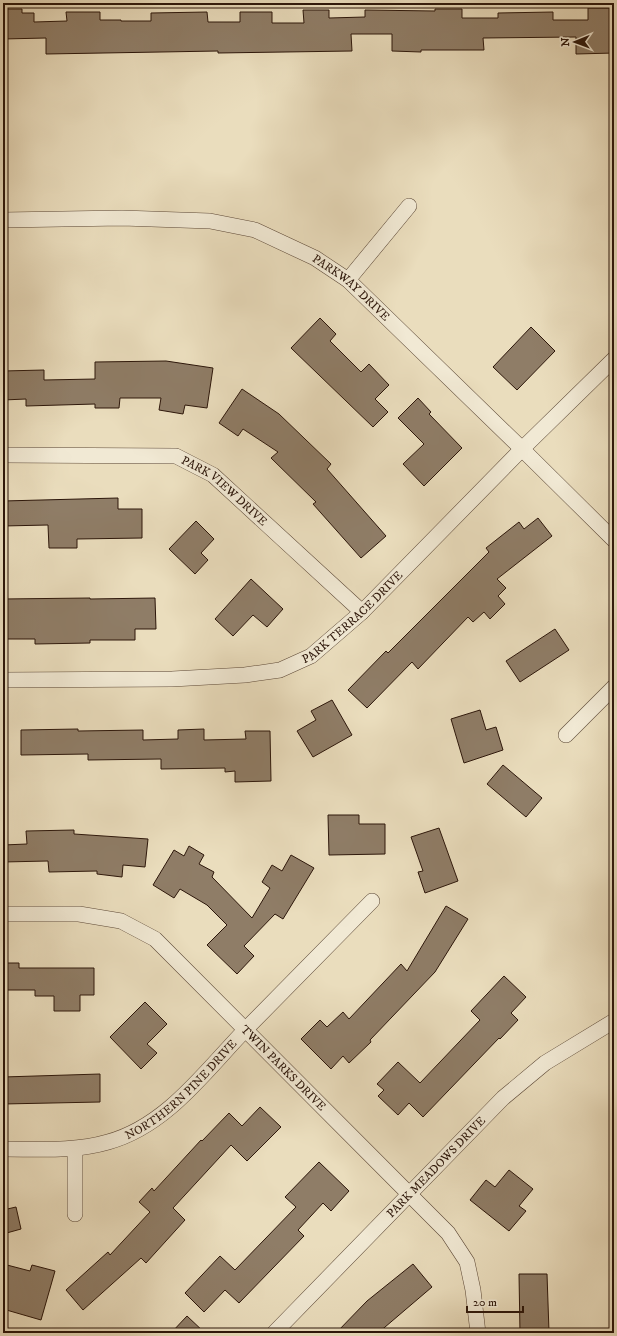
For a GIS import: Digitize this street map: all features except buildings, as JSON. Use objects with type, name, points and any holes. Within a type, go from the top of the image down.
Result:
[{"type":"street","points":[[348,280],[408,206]]},
{"type":"street","name":"PARKWAY DRIVE","points":[[3,220],[122,218],[210,221],[255,230],[315,258],[348,280],[614,540]]},
{"type":"street","name":"PARK TERRACE DRIVE","points":[[3,680],[172,679],[245,675],[280,670],[311,656],[362,612],[522,449],[614,359]]},
{"type":"street","name":"PARK VIEW DRIVE","points":[[3,455],[176,456],[213,475],[362,612]]},
{"type":"street","points":[[566,735],[614,687]]},
{"type":"street","name":"NORTHERN PINE DRIVE","points":[[3,1149],[75,1149],[109,1142],[143,1127],[177,1103],[246,1029],[372,901]]},
{"type":"street","name":"TWIN PARKS DRIVE","points":[[3,914],[79,914],[121,921],[155,939],[448,1232],[467,1262],[473,1290],[478,1333]]},
{"type":"street","name":"PARK MEADOWS DRIVE","points":[[274,1333],[503,1098],[545,1064],[614,1021]]},
{"type":"street","points":[[75,1149],[75,1214]]}]
